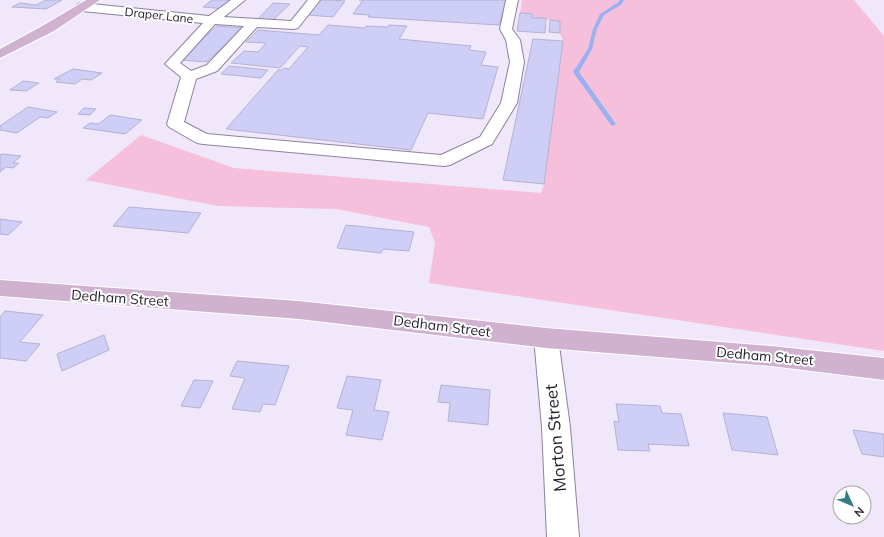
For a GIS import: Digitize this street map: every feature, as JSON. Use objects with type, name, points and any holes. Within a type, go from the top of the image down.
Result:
[{"type":"main road","points":[[0,54],[94,0]]},
{"type":"main road","name":"Dedham Street","points":[[0,288],[53,294],[299,310],[546,338],[771,356],[884,369]]},
{"type":"street","points":[[189,76],[172,64],[212,20],[239,0]]},
{"type":"street","name":"Draper Lane","points":[[82,7],[212,20],[294,25],[314,0]]},
{"type":"street","points":[[189,76],[175,124],[203,139],[444,161],[486,140],[509,103],[517,62],[513,40],[506,29],[512,0]]},
{"type":"street","points":[[189,76],[212,68],[254,22]]},
{"type":"street","name":"Morton Street","points":[[546,338],[556,426],[563,537]]},
{"type":"shaded area","points":[[522,0],[854,0],[884,36],[884,351],[429,283],[435,243],[429,227],[336,209],[218,206],[86,180],[141,135],[234,168],[541,193],[544,184],[563,41],[560,33],[560,21],[532,18],[532,14],[520,13]]},
{"type":"building","points":[[46,0],[62,0],[46,9],[12,7],[20,3],[36,5]]},
{"type":"building","points":[[212,0],[237,0],[227,9],[203,7]]},
{"type":"building","points":[[320,0],[345,1],[333,17],[308,15]]},
{"type":"building","points":[[363,0],[507,0],[499,25],[368,17],[370,15],[353,14]]},
{"type":"building","points":[[273,3],[290,4],[273,20],[258,19]]},
{"type":"building","points":[[520,13],[533,14],[532,18],[546,18],[545,33],[517,31]]},
{"type":"building","points":[[550,20],[560,21],[560,33],[549,32]]},
{"type":"building","points":[[328,25],[365,28],[366,26],[407,26],[399,39],[471,46],[469,50],[486,52],[481,65],[498,67],[483,119],[428,113],[411,150],[226,129],[278,70],[282,70],[284,68],[289,69],[308,47],[300,46],[280,68],[231,63],[244,51],[258,52],[266,43],[246,42],[258,30],[319,35]]},
{"type":"building","points":[[217,26],[243,28],[207,62],[179,60]]},
{"type":"building","points":[[533,39],[563,41],[544,184],[503,180]]},
{"type":"building","points":[[229,66],[268,70],[261,78],[221,74]]},
{"type":"building","points":[[73,69],[102,73],[91,80],[82,79],[75,84],[56,82],[60,79],[54,79]]},
{"type":"building","points":[[23,81],[39,83],[26,91],[10,90]]},
{"type":"building","points":[[28,107],[57,112],[48,118],[40,117],[17,133],[0,130],[0,126]]},
{"type":"building","points":[[84,108],[96,109],[90,115],[78,114]]},
{"type":"building","points":[[110,115],[142,120],[125,134],[83,128],[90,123],[99,124]]},
{"type":"building","points":[[0,155],[21,156],[13,163],[19,163],[13,168],[6,167],[0,172]]},
{"type":"building","points":[[129,207],[201,213],[188,233],[113,226]]},
{"type":"building","points":[[0,219],[22,222],[8,235],[0,234]]},
{"type":"building","points":[[346,225],[414,232],[409,251],[383,249],[381,253],[337,248]]},
{"type":"building","points":[[5,311],[43,315],[20,342],[40,344],[26,361],[0,358],[0,317]]},
{"type":"building","points":[[104,335],[109,350],[62,371],[57,354]]},
{"type":"building","points":[[237,361],[289,366],[275,405],[263,404],[260,412],[232,409],[245,378],[230,376]]},
{"type":"building","points":[[347,376],[381,380],[374,410],[389,412],[382,440],[346,435],[353,410],[337,408]]},
{"type":"building","points":[[194,380],[213,381],[200,408],[181,406]]},
{"type":"building","points":[[441,385],[490,390],[488,425],[448,421],[450,403],[438,402]]},
{"type":"building","points":[[616,404],[660,406],[662,413],[681,414],[689,446],[648,444],[650,451],[618,450],[614,421],[619,422]]},
{"type":"building","points":[[723,413],[767,417],[778,455],[732,450]]},
{"type":"building","points":[[853,430],[884,434],[884,457],[862,454]]},
{"type":"waterway","points":[[613,124],[576,72],[590,49],[595,29],[602,14],[619,4],[622,0]]}]
